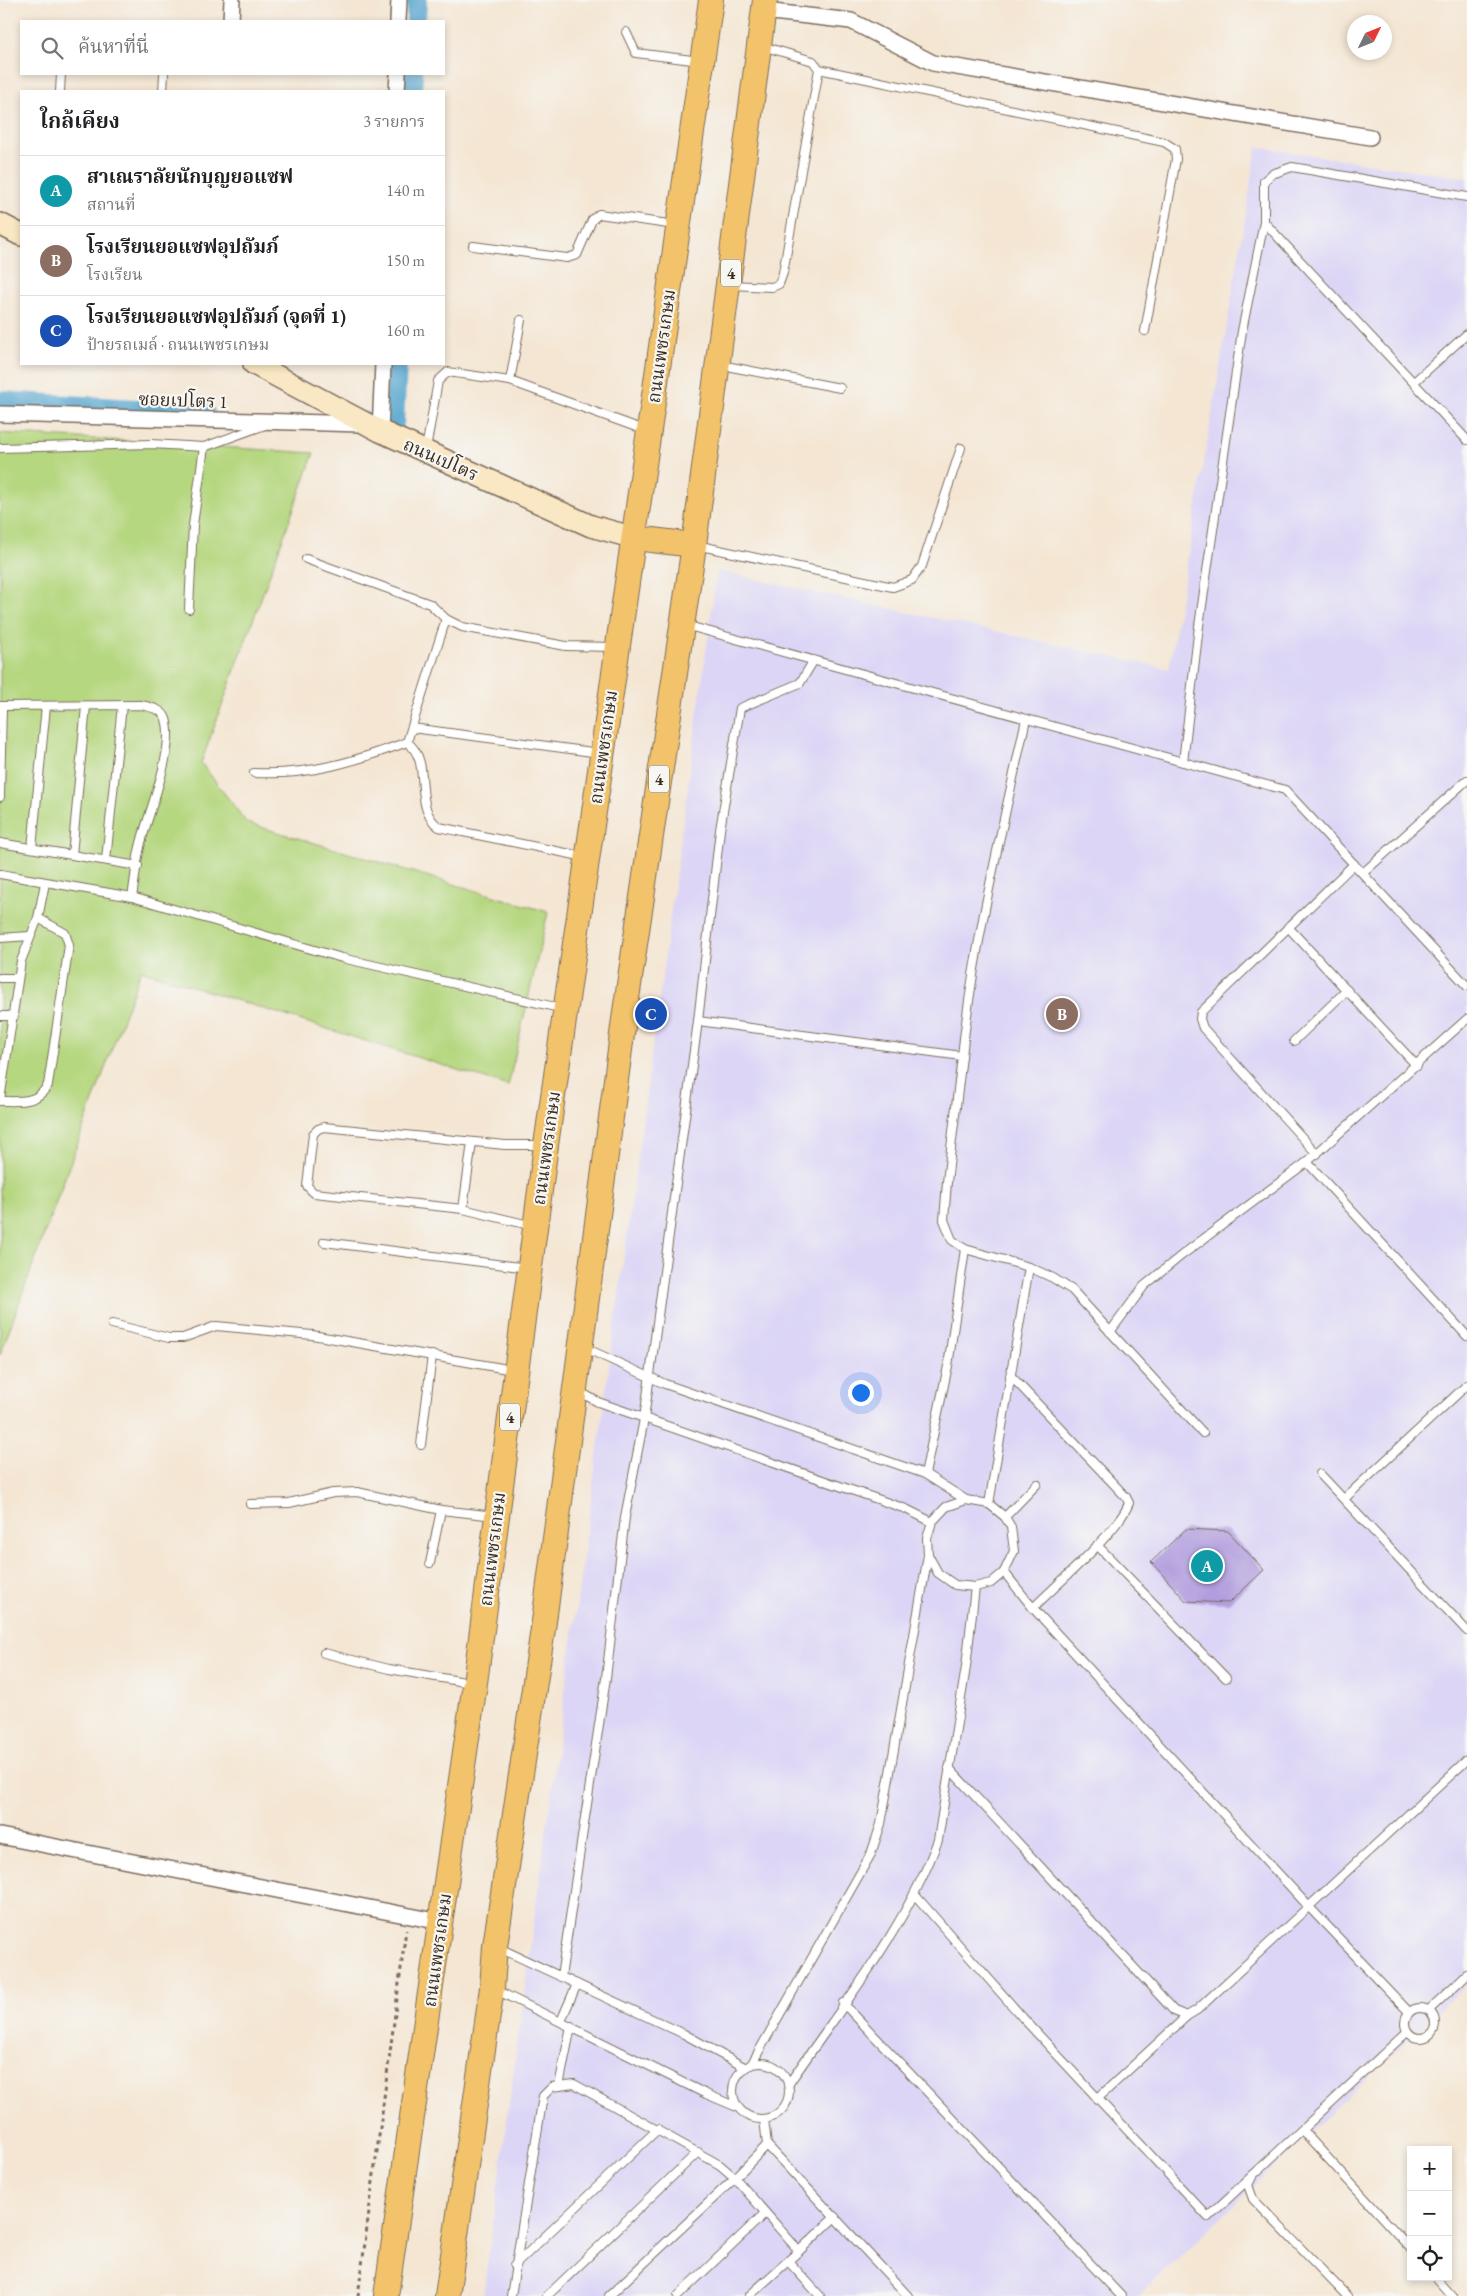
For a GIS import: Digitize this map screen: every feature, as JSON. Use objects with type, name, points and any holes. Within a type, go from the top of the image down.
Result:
[{"type":"main road","name":"ถนนเพชรเกษม","points":[[386,2296],[475,1684],[546,1145],[635,538],[648,432],[711,0]]},
{"type":"main road","name":"4","points":[[447,2296],[492,1988],[495,1946],[543,1629],[625,1012],[719,365],[765,5]]},
{"type":"main road","points":[[635,538],[694,545]]},
{"type":"street","points":[[231,20],[232,0]]},
{"type":"street","points":[[398,20],[399,0]]},
{"type":"street","points":[[765,5],[851,21],[933,63],[1370,138]]},
{"type":"street","points":[[397,90],[398,75]]},
{"type":"street","points":[[0,224],[20,234]]},
{"type":"street","name":"ถนนเปโตร","points":[[256,365],[365,424],[425,452],[591,526],[635,538]]},
{"type":"street","points":[[365,424],[383,365]]},
{"type":"street","name":"ซอยเปโตร 1","points":[[0,414],[365,424]]},
{"type":"street","points":[[0,1836],[441,1922]]},
{"type":"lane","points":[[626,32],[636,53],[702,61]]},
{"type":"lane","points":[[760,45],[813,61],[819,69],[1164,142],[1175,148],[1176,159],[1145,331]]},
{"type":"lane","points":[[730,285],[772,287],[779,284],[783,273],[819,69]]},
{"type":"lane","points":[[60,90],[61,75]]},
{"type":"lane","points":[[163,90],[164,75]]},
{"type":"lane","points":[[1183,762],[1199,626],[1242,331],[1264,222],[1264,181],[1272,174],[1292,167],[1467,197]]},
{"type":"lane","points":[[473,246],[567,258],[577,255],[592,220],[599,214],[678,225]]},
{"type":"lane","points":[[1264,222],[1467,440]]},
{"type":"lane","points":[[510,382],[521,320]]},
{"type":"lane","points":[[1414,382],[1467,334]]},
{"type":"lane","points":[[719,365],[840,388]]},
{"type":"lane","points":[[425,452],[438,381],[448,372],[510,382],[648,432]]},
{"type":"lane","points":[[0,448],[151,444],[204,447],[278,421]]},
{"type":"lane","points":[[189,609],[193,534],[204,447]]},
{"type":"lane","points":[[694,545],[893,587],[912,580],[922,566],[961,448]]},
{"type":"lane","points":[[306,559],[430,604],[446,619],[462,627],[566,646],[618,647]]},
{"type":"lane","points":[[254,773],[273,774],[330,768],[357,761],[407,742],[446,619]]},
{"type":"lane","points":[[682,624],[1285,790],[1467,986]]},
{"type":"lane","points":[[561,1976],[606,1678],[625,1517],[644,1419],[648,1376],[698,1021],[720,830],[740,708],[800,683],[814,660]]},
{"type":"lane","points":[[0,797],[1,706],[141,705],[160,711],[166,718],[168,730],[163,766],[144,828],[132,897]]},
{"type":"lane","points":[[32,848],[46,706]]},
{"type":"lane","points":[[72,855],[86,706]]},
{"type":"lane","points":[[106,860],[122,706]]},
{"type":"lane","points":[[1026,719],[984,917],[967,1011],[944,1220],[952,1240],[965,1249],[1030,1267],[1072,1290],[1204,1433]]},
{"type":"lane","points":[[412,728],[602,753]]},
{"type":"lane","points":[[407,742],[419,754],[426,810],[430,820],[439,827],[587,858]]},
{"type":"lane","points":[[1363,873],[1467,780]]},
{"type":"lane","points":[[0,843],[138,866]]},
{"type":"lane","points":[[1317,1154],[1203,1028],[1200,1019],[1201,1012],[1354,864]]},
{"type":"lane","points":[[0,874],[132,897],[342,958],[566,1009]]},
{"type":"lane","points":[[38,918],[65,933],[69,944],[48,1085],[43,1094],[30,1101],[0,1101],[4,1052],[14,1016],[17,978],[21,961],[38,918],[45,883]]},
{"type":"lane","points":[[1288,927],[1416,1066]]},
{"type":"lane","points":[[0,938],[30,936]]},
{"type":"lane","points":[[0,978],[17,978]]},
{"type":"lane","points":[[1294,1040],[1347,990]]},
{"type":"lane","points":[[0,1016],[14,1016]]},
{"type":"lane","points":[[1110,1332],[1144,1286],[1182,1255],[1317,1154],[1467,1018]]},
{"type":"lane","points":[[698,1021],[962,1056]]},
{"type":"lane","points":[[535,1227],[462,1209],[314,1193],[307,1186],[313,1134],[318,1129],[324,1127],[472,1142],[546,1145]]},
{"type":"lane","points":[[462,1209],[472,1142]]},
{"type":"lane","points":[[1307,1162],[1467,1336]]},
{"type":"lane","points":[[324,1242],[530,1268]]},
{"type":"lane","points":[[925,1474],[948,1366],[965,1249]]},
{"type":"lane","points":[[989,1504],[1030,1267]]},
{"type":"lane","points":[[112,1324],[169,1338],[184,1338],[216,1326],[312,1336],[516,1370]]},
{"type":"lane","points":[[580,1346],[664,1384],[925,1474],[966,1500],[989,1504],[1004,1517],[1011,1527],[1014,1545],[1010,1562],[1004,1572],[991,1582],[975,1587],[955,1585],[938,1573],[928,1555]]},
{"type":"lane","points":[[421,1445],[432,1355]]},
{"type":"lane","points":[[1010,1375],[1126,1497],[1129,1503],[1126,1512],[1097,1545],[1033,1608]]},
{"type":"lane","points":[[1344,1499],[1467,1385]]},
{"type":"lane","points":[[574,1389],[598,1402],[906,1509],[932,1522]]},
{"type":"lane","points":[[1320,1474],[1467,1631]]},
{"type":"lane","points":[[1004,1517],[1037,1484]]},
{"type":"lane","points":[[250,1504],[289,1503],[332,1493],[357,1492],[441,1510],[496,1517]]},
{"type":"lane","points":[[737,2107],[732,2090],[734,2081],[748,2066],[871,1854],[881,1824],[928,1555],[927,1538],[932,1522],[946,1507],[966,1500]]},
{"type":"lane","points":[[430,1564],[441,1510]]},
{"type":"lane","points":[[1097,1545],[1226,1678]]},
{"type":"lane","points":[[1004,1572],[1033,1608],[1310,1908],[1409,2012]]},
{"type":"lane","points":[[788,2085],[889,1937],[915,1894],[938,1840],[966,1667],[975,1587]]},
{"type":"lane","points":[[324,1653],[389,1668],[475,1684]]},
{"type":"lane","points":[[1097,2099],[1187,2016],[1197,2010],[1310,1908],[1467,1760]]},
{"type":"lane","points":[[949,1768],[1174,2011],[1187,2016]]},
{"type":"lane","points":[[915,1894],[1097,2099],[1208,2217],[1407,2032]]},
{"type":"lane","points":[[492,1988],[706,2094],[737,2107],[749,2117],[764,2119],[775,2116],[784,2108],[788,2096],[788,2085],[785,2078],[774,2067],[766,2064],[748,2066],[495,1946]]},
{"type":"lane","points":[[1429,2010],[1467,1974]]},
{"type":"lane","points":[[561,2021],[576,1984]]},
{"type":"lane","points":[[844,2003],[1121,2296]]},
{"type":"lane","points":[[1419,2007],[1429,2010],[1435,2018],[1435,2029],[1427,2037],[1416,2038],[1407,2032],[1404,2021],[1409,2012],[1419,2007]]},
{"type":"lane","points":[[559,2086],[571,2026]]},
{"type":"lane","points":[[511,2296],[514,2266],[543,2096],[552,2088],[559,2086],[574,2084],[720,2165],[736,2178],[799,2251]]},
{"type":"lane","points":[[764,2119],[767,2145],[908,2296]]},
{"type":"lane","points":[[514,2266],[658,2129]]},
{"type":"lane","points":[[1302,2130],[1407,2245]]},
{"type":"lane","points":[[610,2296],[736,2178],[767,2145]]},
{"type":"lane","points":[[546,2296],[698,2152]]},
{"type":"lane","points":[[1253,2175],[1248,2186],[1253,2199],[1346,2296]]},
{"type":"lane","points":[[678,2296],[766,2213]]},
{"type":"lane","points":[[749,2296],[835,2217]]},
{"type":"lane","points":[[788,2261],[820,2296]]},
{"type":"lane","points":[[1440,2281],[1453,2296]]},
{"type":"path","points":[[358,2296],[408,1916]]},
{"type":"shaded area","points":[[1257,147],[1467,178],[1467,1984],[1138,2296],[483,2296],[717,571],[1169,669]]},
{"type":"green space","points":[[0,433],[314,453],[201,763],[247,823],[548,912],[508,1086],[141,970],[0,1355]]},
{"type":"building","points":[[1186,1529],[1228,1531],[1264,1570],[1229,1603],[1186,1601],[1151,1562]]},
{"type":"waterway","points":[[416,20],[417,0]]},
{"type":"waterway","points":[[412,90],[413,75]]},
{"type":"waterway","points":[[361,422],[394,424],[397,365]]},
{"type":"waterway","points":[[0,401],[205,413]]},
{"type":"place","name":"โรงเรียนยอแซฟอุปถัมภ์ (จุดที่ 1)","points":[[651,1014]]},
{"type":"place","name":"โรงเรียนยอแซฟอุปถัมภ์","points":[[1062,1014]]},
{"type":"place","name":"สาเณราลัยนักบุญยอแซฟ","points":[[1207,1566]]}]
